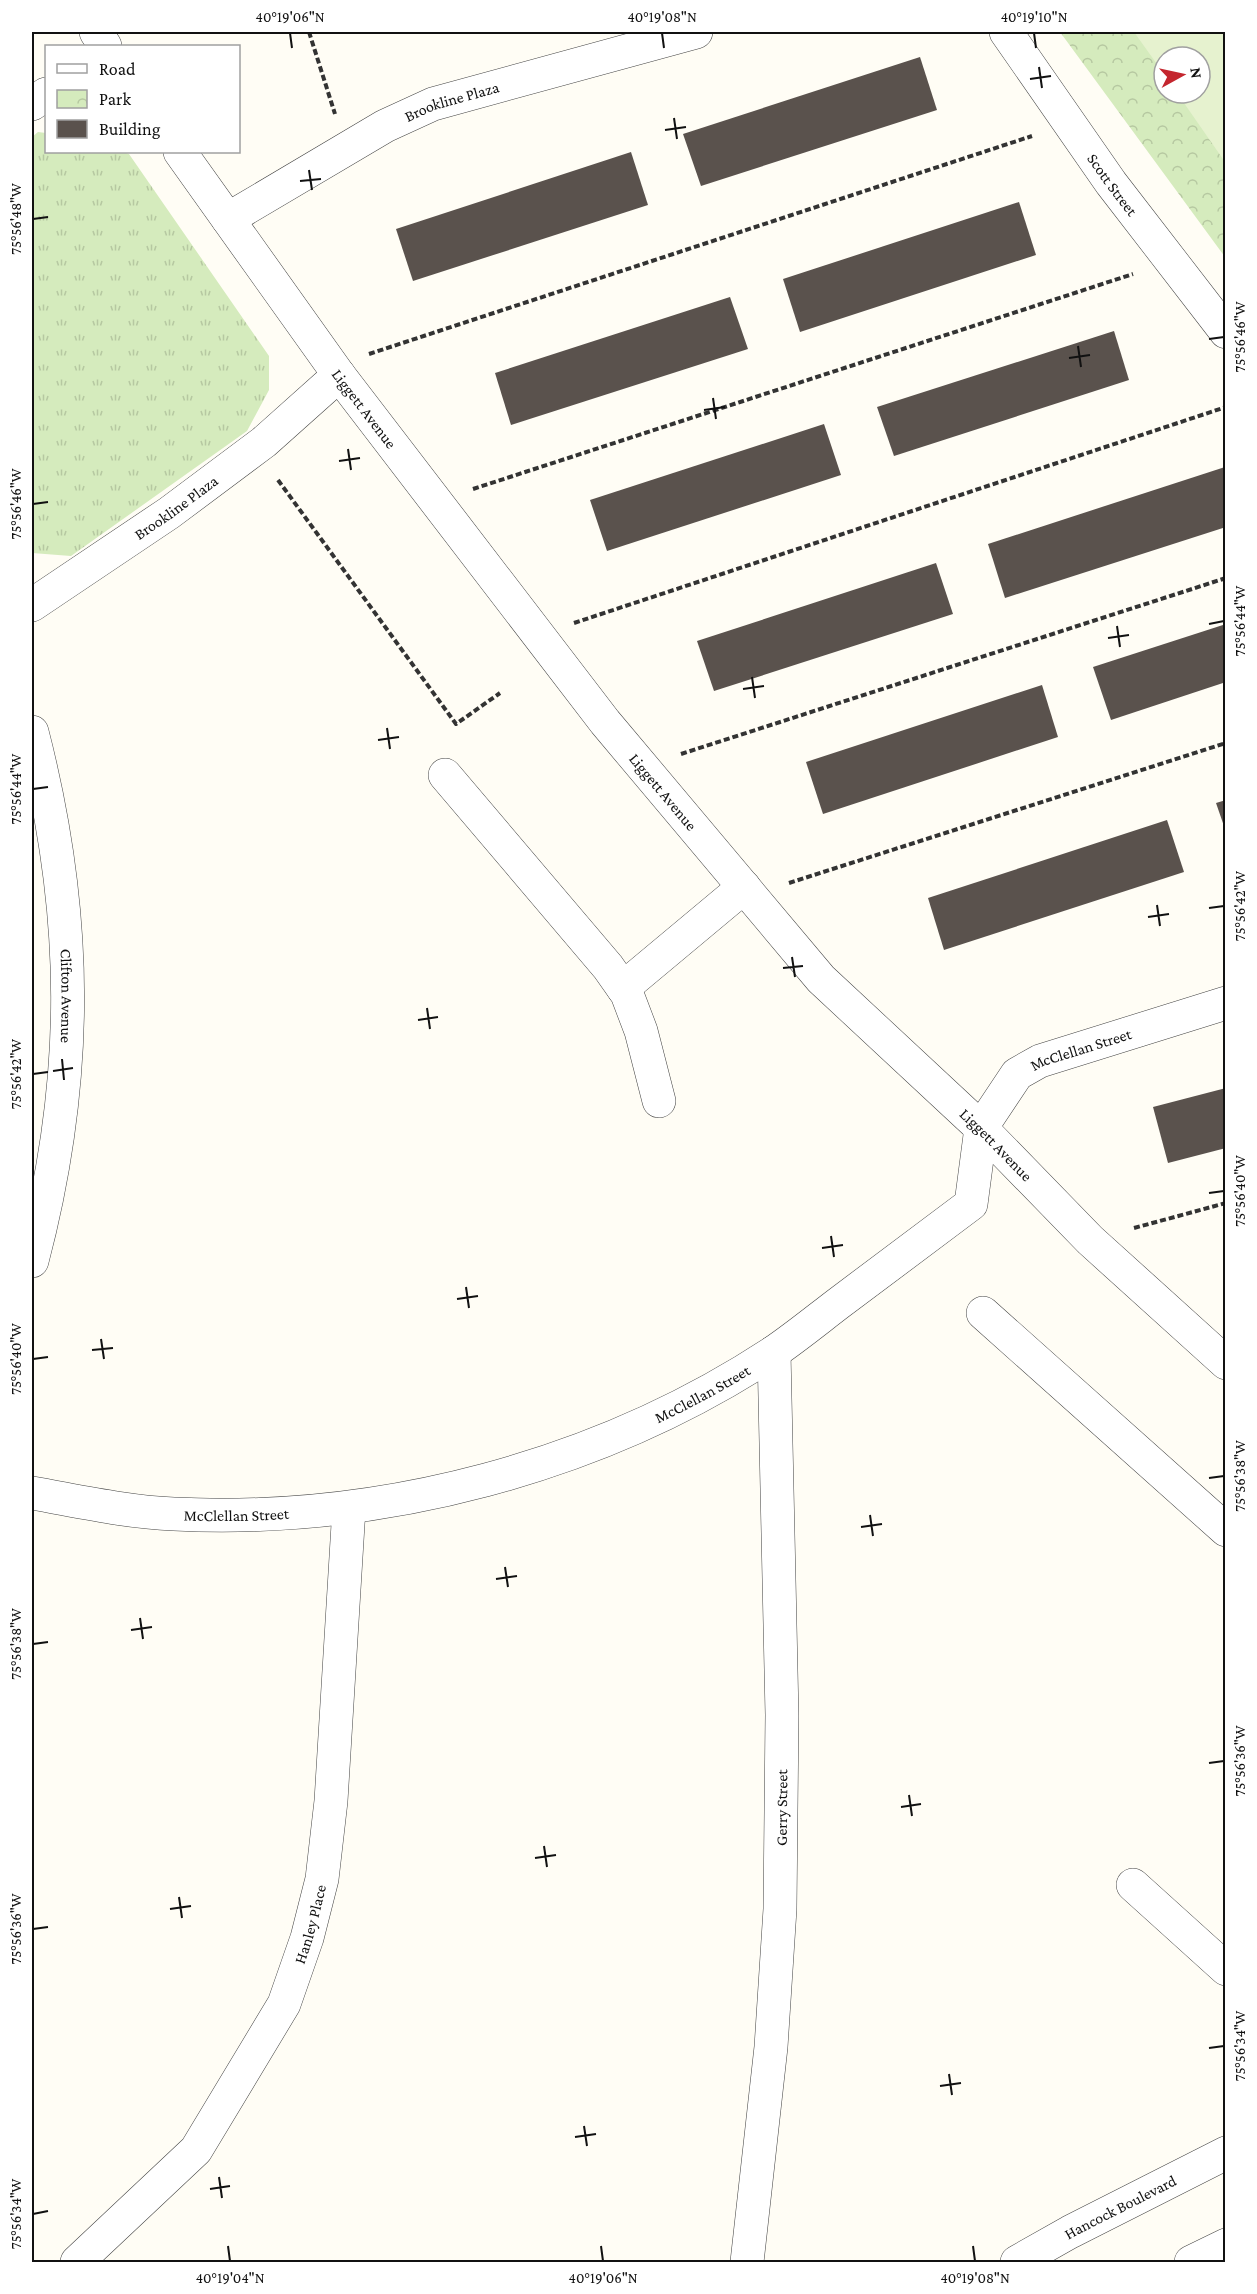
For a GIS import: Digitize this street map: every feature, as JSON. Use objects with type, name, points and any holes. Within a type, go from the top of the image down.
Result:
[{"type":"street","points":[[96,32],[104,45]]},
{"type":"street","name":"Brookline Plaza","points":[[228,219],[385,126],[433,104],[696,32]]},
{"type":"street","name":"Scott Street","points":[[1006,32],[1069,123],[1226,332]]},
{"type":"street","points":[[32,104],[45,95]]},
{"type":"street","name":"Liggett Avenue","points":[[181,153],[337,371],[538,634],[642,767],[821,979],[981,1128],[1090,1240],[1226,1363]]},
{"type":"street","name":"Brookline Plaza","points":[[32,605],[169,513],[264,442],[337,371]]},
{"type":"street","name":"Clifton Avenue","points":[[32,732],[47,791],[62,879],[68,953],[69,1032],[59,1131],[32,1261]]},
{"type":"street","points":[[445,775],[623,988],[641,1031],[659,1101]]},
{"type":"street","points":[[623,988],[747,891]]},
{"type":"street","name":"McClellan Street","points":[[32,1493],[171,1514],[232,1516],[349,1508],[477,1482],[551,1460],[594,1444],[678,1406],[774,1352],[970,1204],[981,1128],[1017,1074],[1040,1061],[1226,1003]]},
{"type":"street","points":[[983,1313],[1226,1530]]},
{"type":"street","name":"Gerry Street","points":[[747,2262],[771,2047],[780,1909],[782,1715],[774,1352]]},
{"type":"street","name":"Hanley Place","points":[[77,2262],[196,2150],[284,2004],[307,1938],[323,1868],[332,1801],[349,1508]]},
{"type":"street","points":[[1133,1885],[1226,1969]]},
{"type":"street","name":"Hancock Boulevard","points":[[1017,2262],[1070,2232],[1226,2153]]},
{"type":"street","points":[[1191,2262],[1226,2245]]},
{"type":"path","points":[[309,32],[346,149]]},
{"type":"path","points":[[337,371],[1069,123]]},
{"type":"path","points":[[436,501],[1171,261]]},
{"type":"path","points":[[538,634],[1226,407]]},
{"type":"path","points":[[278,480],[456,724],[500,693]]},
{"type":"path","points":[[642,767],[1226,578]]},
{"type":"path","points":[[747,891],[1226,743]]},
{"type":"path","points":[[1090,1240],[1226,1203]]},
{"type":"green space","points":[[1060,32],[1225,32],[1225,257]]},
{"type":"green space","points":[[1134,32],[1225,32],[1225,162],[1185,105],[1212,105],[1212,45],[1152,45],[1152,57]]},
{"type":"green space","points":[[38,132],[45,133],[45,153],[129,154],[269,356],[269,390],[247,431],[71,556],[32,553],[32,137]]},
{"type":"building","points":[[920,57],[937,110],[701,186],[683,134]]},
{"type":"building","points":[[631,152],[648,205],[413,281],[396,229]]},
{"type":"building","points":[[1019,202],[1036,255],[800,332],[783,279]]},
{"type":"building","points":[[730,297],[748,349],[511,425],[495,373]]},
{"type":"building","points":[[1114,331],[1129,380],[894,456],[877,407]]},
{"type":"building","points":[[824,424],[841,475],[607,551],[590,500]]},
{"type":"building","points":[[1225,467],[1226,527],[1005,598],[988,544]]},
{"type":"building","points":[[936,563],[953,614],[714,691],[697,641]]},
{"type":"building","points":[[1226,624],[1226,682],[1111,720],[1093,667]]},
{"type":"building","points":[[1042,685],[1058,737],[823,814],[806,762]]},
{"type":"building","points":[[1226,800],[1226,829],[1225,829],[1216,803]]},
{"type":"building","points":[[1167,820],[1184,872],[944,950],[928,898]]},
{"type":"building","points":[[1226,1088],[1226,1148],[1168,1163],[1153,1107]]}]
